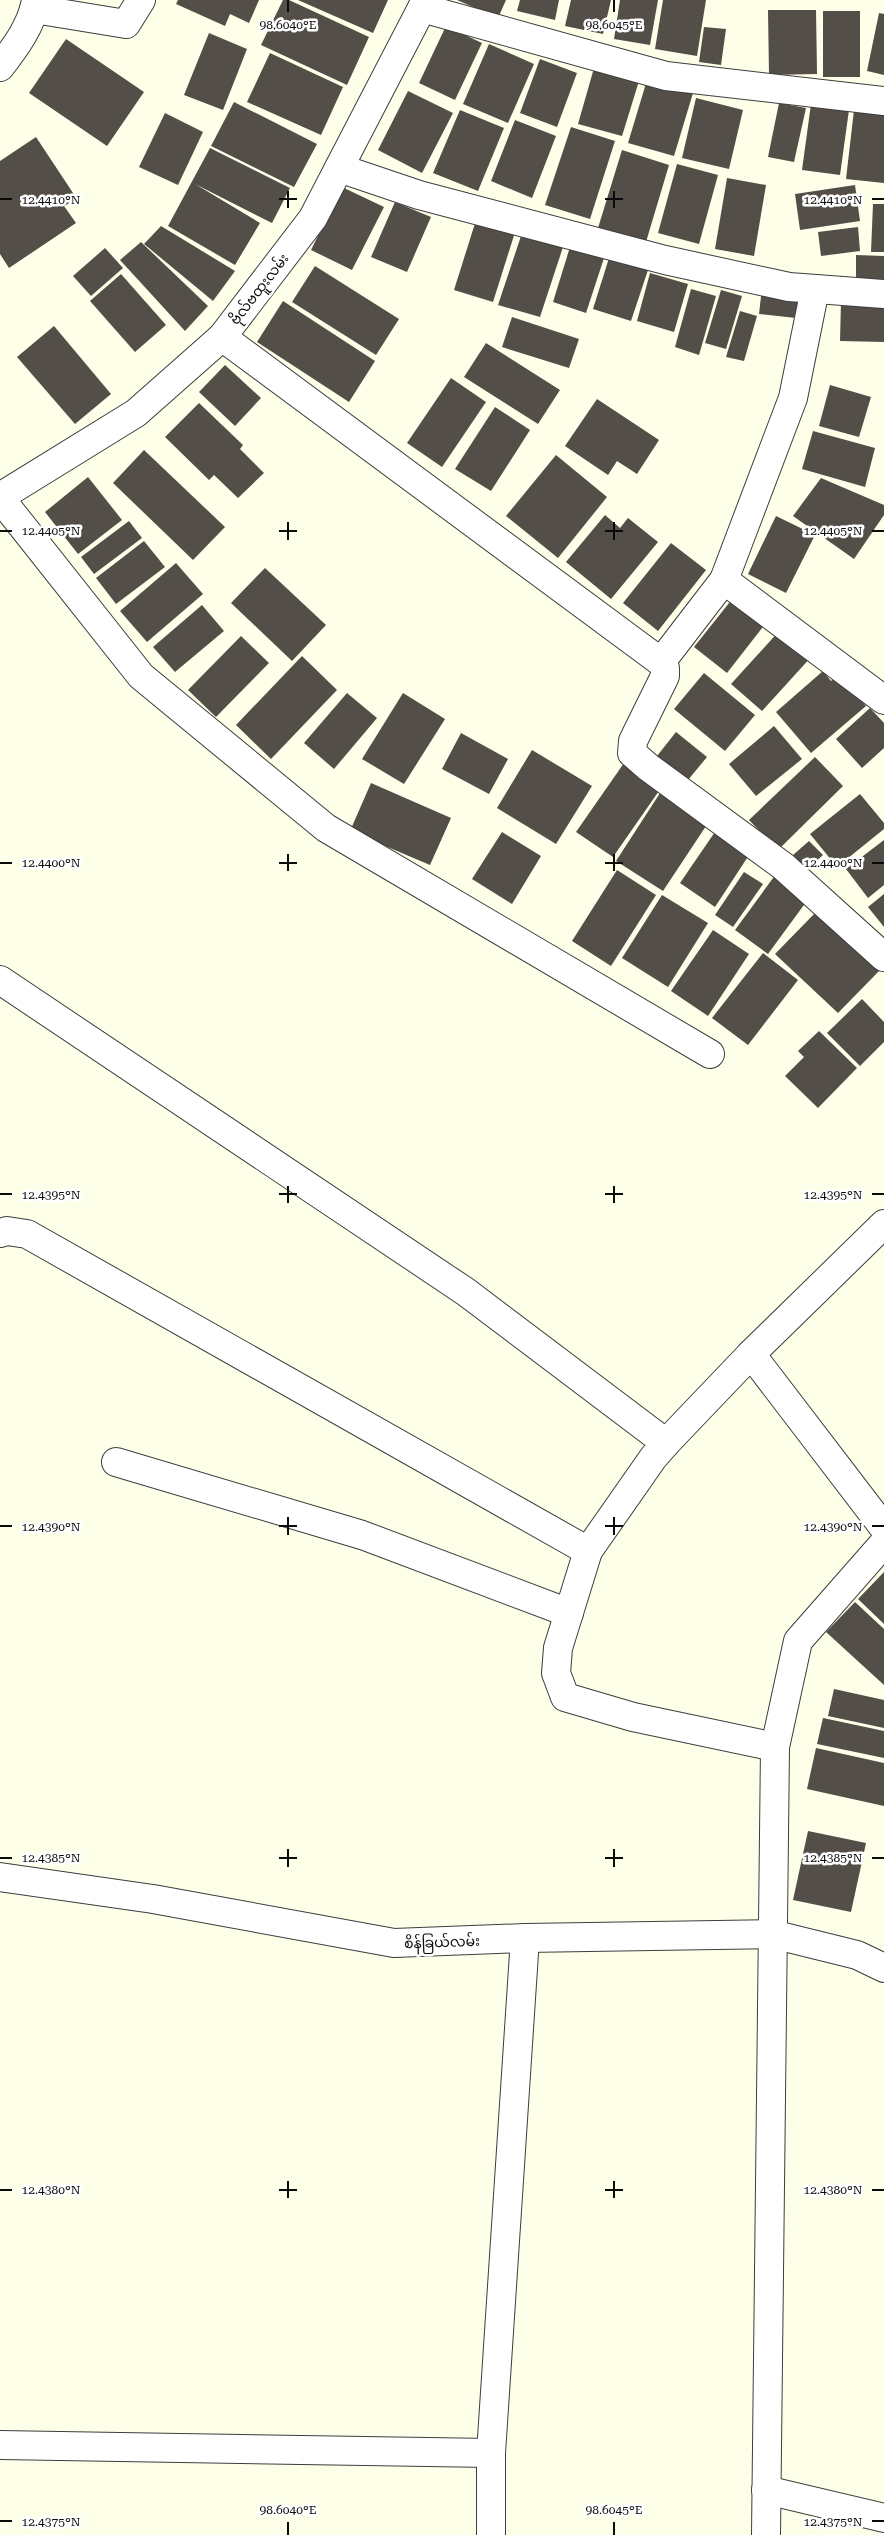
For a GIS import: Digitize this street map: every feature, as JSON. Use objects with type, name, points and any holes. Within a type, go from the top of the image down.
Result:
[{"type":"street","points":[[0,68],[18,44],[35,4],[126,24],[142,0]]},
{"type":"street","points":[[424,4],[666,76],[884,101]]},
{"type":"street","name":"ဗိုလ်ဗထူးလမ်း","points":[[0,497],[136,413],[222,337],[313,218],[424,4]]},
{"type":"street","points":[[339,168],[419,195],[665,260],[789,287],[884,294]]},
{"type":"street","points":[[661,662],[724,580],[793,398],[815,289]]},
{"type":"street","points":[[222,337],[661,662],[665,668],[665,676],[633,741],[632,753],[648,767],[783,866],[884,957]]},
{"type":"street","points":[[0,497],[140,676],[326,828],[710,1054]]},
{"type":"street","points":[[724,580],[884,700]]},
{"type":"street","points":[[0,980],[466,1292],[666,1443]]},
{"type":"street","points":[[775,1747],[633,1717],[565,1697],[556,1674],[558,1648],[588,1551],[653,1458],[752,1354],[884,1224]]},
{"type":"street","points":[[0,1232],[8,1231],[27,1234],[588,1551]]},
{"type":"street","points":[[752,1354],[884,1528]]},
{"type":"street","points":[[116,1462],[362,1536],[569,1613]]},
{"type":"street","points":[[766,2535],[775,1747],[798,1641],[884,1543]]},
{"type":"street","name":"စိန်ခြယ်လမ်း","points":[[0,1877],[153,1899],[394,1944],[525,1938],[772,1934],[857,1955],[884,1968]]},
{"type":"street","points":[[490,2535],[491,2453],[525,1938]]},
{"type":"street","points":[[0,2445],[491,2453]]},
{"type":"street","points":[[766,2490],[884,2518]]},
{"type":"building","points":[[178,0],[259,0],[249,23],[230,14],[225,26],[176,4]]},
{"type":"building","points":[[283,0],[289,0],[369,37],[347,85],[261,45]]},
{"type":"building","points":[[298,0],[388,0],[373,33]]},
{"type":"building","points":[[457,0],[506,0],[498,18]]},
{"type":"building","points":[[520,0],[559,0],[555,20],[517,11]]},
{"type":"building","points":[[571,0],[611,0],[603,34],[565,26]]},
{"type":"building","points":[[620,0],[658,0],[650,45],[614,39]]},
{"type":"building","points":[[663,0],[706,0],[697,56],[655,49]]},
{"type":"building","points":[[768,10],[816,10],[817,74],[769,75]]},
{"type":"building","points":[[823,11],[860,11],[860,77],[823,77]]},
{"type":"building","points":[[879,13],[884,14],[884,75],[867,71]]},
{"type":"building","points":[[446,26],[482,43],[455,100],[419,83]]},
{"type":"building","points":[[704,27],[726,29],[721,65],[699,62]]},
{"type":"building","points":[[209,33],[247,49],[223,110],[184,95]]},
{"type":"building","points":[[66,39],[144,92],[107,146],[29,93]]},
{"type":"building","points":[[489,44],[534,64],[508,123],[463,104]]},
{"type":"building","points":[[270,53],[343,87],[321,135],[247,102]]},
{"type":"building","points":[[540,59],[577,73],[557,127],[520,113]]},
{"type":"building","points":[[594,68],[639,81],[622,136],[578,124]]},
{"type":"building","points":[[647,80],[693,93],[674,156],[628,143]]},
{"type":"building","points":[[408,91],[453,113],[422,173],[378,150]]},
{"type":"building","points":[[696,98],[743,110],[729,169],[682,158]]},
{"type":"building","points":[[234,102],[317,144],[294,187],[211,146]]},
{"type":"building","points":[[779,103],[806,108],[794,162],[768,157]]},
{"type":"building","points":[[811,104],[849,110],[840,175],[802,170]]},
{"type":"building","points":[[460,110],[504,128],[478,191],[433,173]]},
{"type":"building","points":[[854,110],[884,114],[884,183],[846,179]]},
{"type":"building","points":[[165,113],[203,132],[178,185],[139,167]]},
{"type":"building","points":[[515,120],[556,136],[532,198],[491,181]]},
{"type":"building","points":[[571,127],[615,141],[590,219],[545,205]]},
{"type":"building","points":[[36,137],[77,199],[64,206],[76,223],[9,268],[0,254],[0,161]]},
{"type":"building","points":[[210,148],[290,188],[272,223],[195,184],[260,223],[235,265],[168,226]]},
{"type":"building","points":[[622,150],[669,165],[646,242],[598,228]]},
{"type":"building","points":[[677,164],[718,175],[699,244],[658,233]]},
{"type":"building","points":[[727,178],[766,185],[754,256],[715,249]]},
{"type":"building","points":[[855,185],[860,221],[800,230],[795,194]]},
{"type":"building","points":[[342,187],[384,207],[352,270],[311,250]]},
{"type":"building","points":[[395,202],[431,217],[407,272],[371,257]]},
{"type":"building","points":[[873,204],[884,204],[884,252],[871,252]]},
{"type":"building","points":[[477,217],[516,229],[493,302],[454,290]]},
{"type":"building","points":[[161,226],[235,271],[213,301],[144,244]]},
{"type":"building","points":[[858,227],[860,251],[821,256],[818,232]]},
{"type":"building","points":[[523,230],[564,244],[540,317],[498,305]]},
{"type":"building","points":[[141,242],[208,306],[185,331],[120,260]]},
{"type":"building","points":[[570,247],[604,258],[586,313],[553,302]]},
{"type":"building","points":[[105,248],[123,268],[91,296],[73,276]]},
{"type":"building","points":[[856,255],[884,256],[884,287],[856,286]]},
{"type":"building","points":[[609,258],[648,270],[631,321],[593,309]]},
{"type":"building","points":[[315,266],[399,319],[376,355],[292,302]]},
{"type":"building","points":[[650,273],[688,284],[674,332],[637,321]]},
{"type":"building","points":[[121,274],[166,325],[135,352],[90,301]]},
{"type":"building","points":[[762,288],[799,292],[796,318],[759,314]]},
{"type":"building","points":[[691,289],[716,296],[699,355],[675,347]]},
{"type":"building","points":[[721,290],[742,296],[726,349],[705,343]]},
{"type":"building","points":[[283,301],[375,361],[349,402],[257,342]]},
{"type":"building","points":[[841,301],[884,302],[884,342],[840,341]]},
{"type":"building","points":[[740,311],[757,316],[744,361],[726,357]]},
{"type":"building","points":[[512,317],[579,339],[569,368],[502,347]]},
{"type":"building","points":[[54,326],[111,394],[75,424],[17,357]]},
{"type":"building","points":[[486,343],[560,390],[538,424],[464,377]]},
{"type":"building","points":[[225,365],[261,398],[235,426],[199,392]]},
{"type":"building","points":[[451,378],[486,402],[442,467],[407,443]]},
{"type":"building","points":[[830,385],[871,397],[859,437],[819,426]]},
{"type":"building","points":[[597,399],[659,440],[637,474],[617,461],[608,475],[565,446]]},
{"type":"building","points":[[199,403],[243,445],[240,449],[264,473],[238,498],[214,475],[209,480],[165,437]]},
{"type":"building","points":[[495,407],[530,430],[491,491],[455,469]]},
{"type":"building","points":[[813,431],[875,448],[865,487],[802,469]]},
{"type":"building","points":[[144,450],[225,527],[193,560],[113,483]]},
{"type":"building","points":[[556,455],[607,497],[558,558],[506,516]]},
{"type":"building","points":[[88,477],[122,520],[78,554],[45,512]]},
{"type":"building","points":[[821,478],[884,505],[884,515],[854,559],[793,516]]},
{"type":"building","points":[[605,515],[620,528],[628,518],[658,542],[611,599],[566,562]]},
{"type":"building","points":[[776,516],[815,535],[786,593],[748,574]]},
{"type":"building","points":[[129,521],[142,538],[94,574],[81,557]]},
{"type":"building","points":[[144,541],[165,567],[116,604],[96,578]]},
{"type":"building","points":[[671,543],[706,570],[658,631],[623,603]]},
{"type":"building","points":[[176,563],[203,594],[147,642],[120,611]]},
{"type":"building","points":[[265,568],[326,625],[292,661],[231,603]]},
{"type":"building","points":[[733,598],[766,623],[727,673],[694,647]]},
{"type":"building","points":[[202,605],[224,631],[175,672],[153,647]]},
{"type":"building","points":[[781,629],[812,656],[762,711],[731,684]]},
{"type":"building","points":[[241,636],[269,663],[216,717],[188,690]]},
{"type":"building","points":[[302,656],[337,690],[271,759],[236,725]]},
{"type":"building","points":[[823,671],[831,681],[839,674],[866,706],[811,753],[776,712]]},
{"type":"building","points":[[704,673],[755,715],[725,751],[674,709]]},
{"type":"building","points":[[347,693],[377,718],[334,769],[304,743]]},
{"type":"building","points":[[403,693],[445,719],[404,784],[362,759]]},
{"type":"building","points":[[870,708],[884,723],[884,748],[862,768],[836,739]]},
{"type":"building","points":[[774,726],[802,759],[756,796],[729,764]]},
{"type":"building","points":[[676,732],[707,757],[688,780],[657,756]]},
{"type":"building","points":[[461,733],[508,759],[489,794],[442,769]]},
{"type":"building","points":[[532,750],[592,786],[556,844],[497,808]]},
{"type":"building","points":[[815,757],[843,786],[778,850],[749,820]]},
{"type":"building","points":[[624,763],[661,788],[613,857],[576,832]]},
{"type":"building","points":[[371,783],[451,818],[430,865],[350,831]]},
{"type":"building","points":[[662,790],[710,820],[663,891],[616,861]]},
{"type":"building","points":[[860,794],[884,823],[884,829],[837,867],[810,834]]},
{"type":"building","points":[[717,829],[751,852],[715,907],[680,883]]},
{"type":"building","points":[[502,832],[541,856],[512,904],[472,879]]},
{"type":"building","points":[[884,840],[884,885],[868,898],[846,869]]},
{"type":"building","points":[[809,841],[823,855],[806,870],[793,855]]},
{"type":"building","points":[[617,870],[656,895],[611,966],[572,941]]},
{"type":"building","points":[[744,872],[763,884],[733,927],[715,915]]},
{"type":"building","points":[[776,874],[809,898],[768,954],[735,930]]},
{"type":"building","points":[[884,894],[884,927],[868,907]]},
{"type":"building","points":[[662,895],[708,923],[668,987],[622,958]]},
{"type":"building","points":[[817,911],[880,970],[838,1013],[775,954]]},
{"type":"building","points":[[713,930],[749,954],[708,1016],[671,991]]},
{"type":"building","points":[[763,953],[798,980],[748,1045],[712,1018]]},
{"type":"building","points":[[862,999],[884,1022],[884,1042],[860,1066],[827,1033]]},
{"type":"building","points":[[819,1031],[857,1068],[818,1108],[785,1076],[804,1057],[798,1051]]},
{"type":"building","points":[[884,1572],[884,1624],[858,1599]]},
{"type":"building","points":[[855,1602],[884,1629],[884,1685],[826,1632]]},
{"type":"building","points":[[834,1689],[884,1700],[884,1728],[828,1716]]},
{"type":"building","points":[[823,1718],[884,1731],[884,1758],[817,1744]]},
{"type":"building","points":[[816,1748],[884,1763],[884,1806],[807,1789]]},
{"type":"building","points":[[808,1831],[866,1843],[851,1912],[793,1900]]}]
